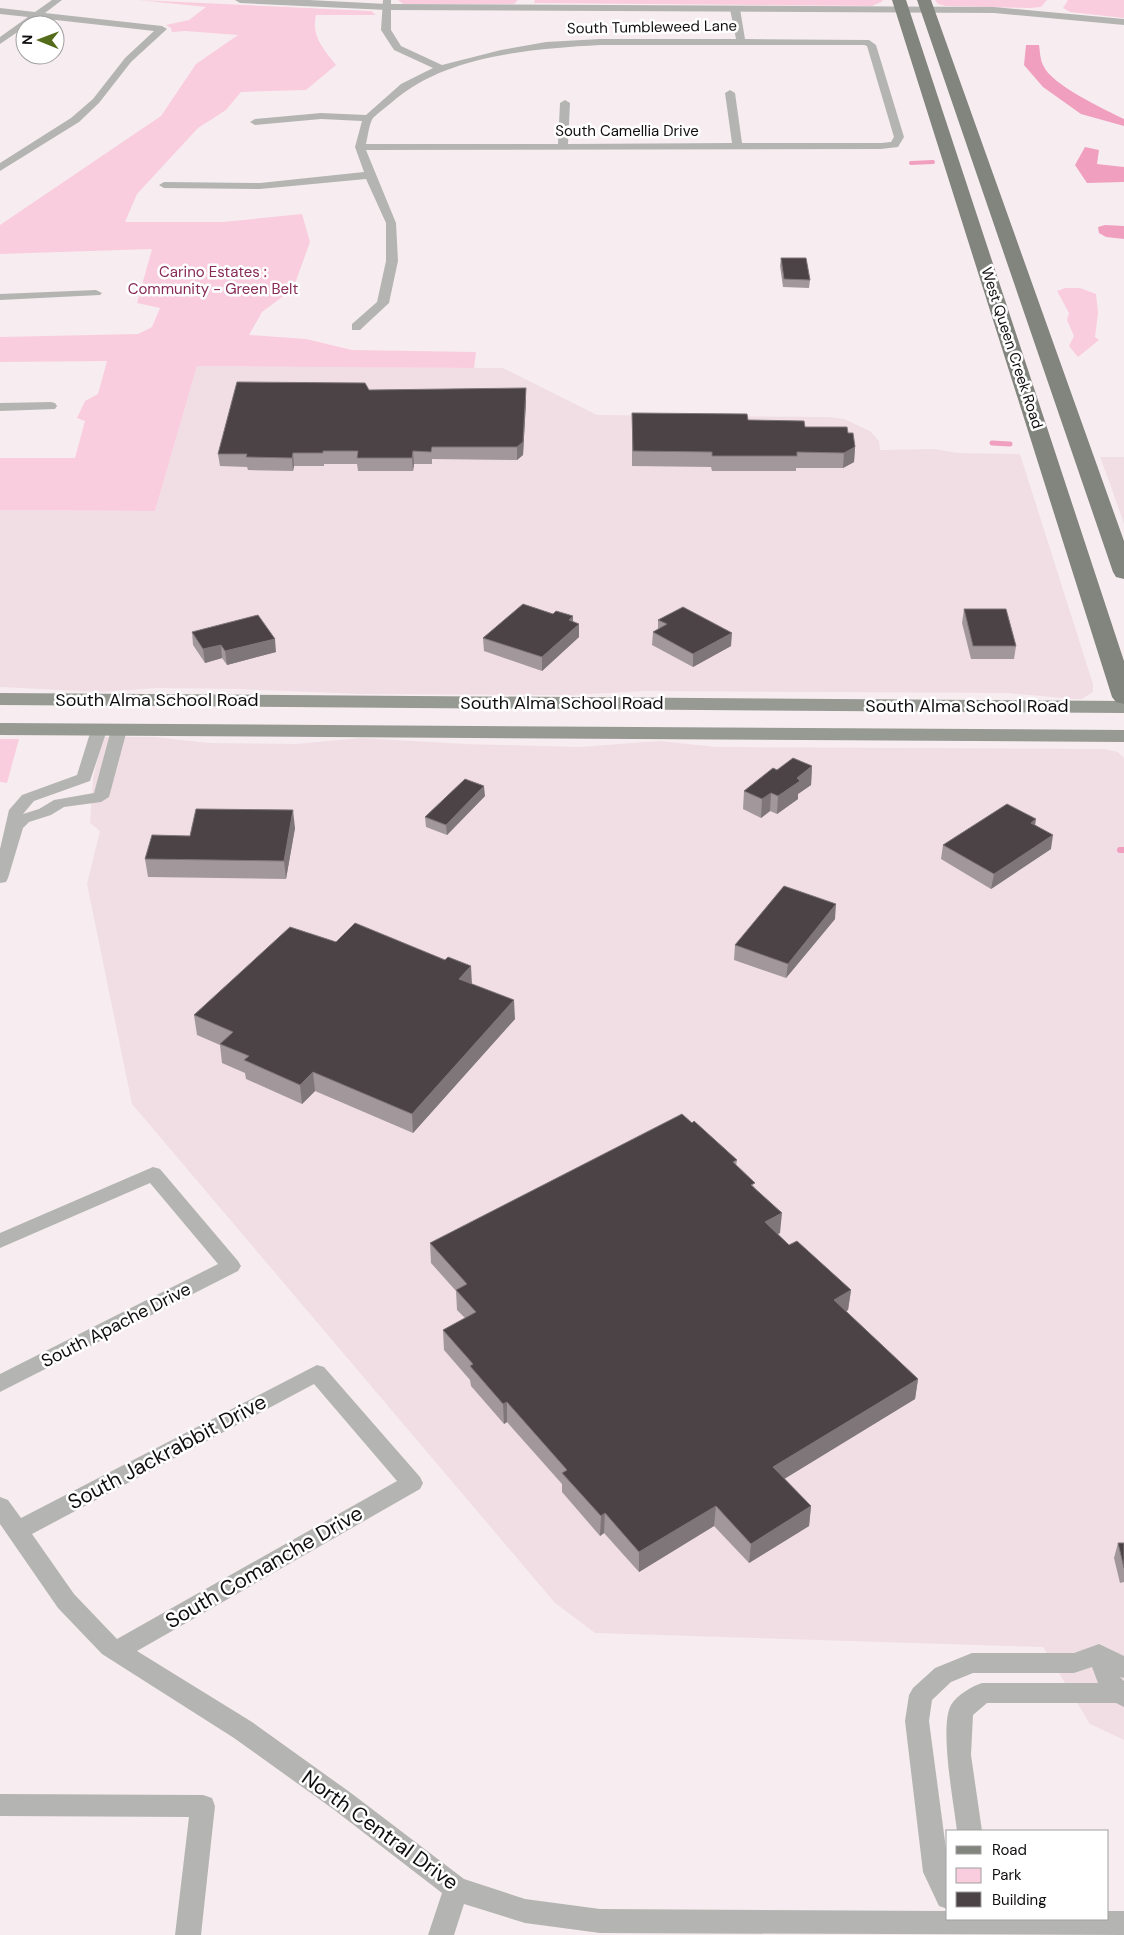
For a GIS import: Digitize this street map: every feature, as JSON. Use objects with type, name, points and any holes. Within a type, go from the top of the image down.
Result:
[{"type":"main road","name":"West Queen Creek Road","points":[[901,5],[1124,697]]},
{"type":"main road","name":"West Queen Creek Road","points":[[926,5],[1038,332],[1089,468],[1123,570]]},
{"type":"main road","points":[[1056,487],[1082,523],[1098,560],[1123,570]]},
{"type":"main road","name":"South Alma School Road","points":[[0,699],[1124,707]]},
{"type":"main road","points":[[0,717],[92,712],[126,700]]},
{"type":"main road","name":"South Alma School Road","points":[[0,729],[1124,736]]},
{"type":"street","points":[[0,11],[36,15],[58,0]]},
{"type":"street","points":[[240,0],[735,9],[926,5],[1050,14],[1124,22]]},
{"type":"street","points":[[1050,14],[1057,0]]},
{"type":"street","points":[[387,4],[386,30],[397,48],[441,68]]},
{"type":"street","points":[[735,9],[741,41]]},
{"type":"street","points":[[0,168],[75,120],[96,101],[128,60],[162,29],[65,18]]},
{"type":"street","points":[[0,40],[15,30]]},
{"type":"street","name":"South Tumbleweed Lane","points":[[368,118],[404,86],[441,68],[501,53],[546,45],[600,42],[866,42],[871,45],[899,137],[894,145]]},
{"type":"street","points":[[730,93],[737,146]]},
{"type":"street","points":[[563,146],[565,103]]},
{"type":"street","points":[[255,122],[321,116],[368,118],[360,147],[391,223],[392,261],[384,302],[356,327]]},
{"type":"street","name":"South Camellia Drive","points":[[360,147],[894,145]]},
{"type":"street","points":[[164,185],[260,186],[370,175]]},
{"type":"street","points":[[0,297],[96,293]]},
{"type":"street","points":[[0,407],[51,406]]},
{"type":"street","points":[[0,878],[15,826],[15,813],[28,798],[84,778],[109,730]]},
{"type":"street","points":[[15,826],[22,819],[45,812],[60,803],[101,797],[109,730]]},
{"type":"street","name":"South Apache Drive","points":[[0,1241],[153,1174],[232,1266],[0,1384]]},
{"type":"street","name":"South Jackrabbit Drive","points":[[17,1531],[317,1373],[412,1483]]},
{"type":"street","name":"South Comanche Drive","points":[[117,1651],[412,1483]]},
{"type":"street","name":"North Central Drive","points":[[0,1506],[66,1601],[117,1651],[243,1730],[456,1889],[526,1911],[565,1918],[688,1929],[1124,1923]]},
{"type":"street","points":[[946,1893],[936,1872],[934,1863],[917,1721],[921,1695],[943,1675],[972,1663],[1074,1663],[1099,1654],[1124,1668]]},
{"type":"street","points":[[1099,1654],[1111,1684],[1122,1694]]},
{"type":"street","points":[[970,1830],[959,1755],[961,1710],[982,1693],[1122,1694]]},
{"type":"street","points":[[0,1805],[204,1806],[188,1935]]},
{"type":"street","points":[[441,1935],[456,1889]]},
{"type":"shaded area","points":[[1026,45],[1039,45],[1042,63],[1048,73],[1079,96],[1124,119],[1124,126],[1081,114],[1043,87],[1024,65]]},
{"type":"shaded area","points":[[1085,147],[1099,150],[1097,164],[1124,167],[1124,182],[1087,183],[1075,165]]},
{"type":"shaded area","points":[[1105,225],[1124,226],[1124,239],[1106,237],[1099,233],[1098,227]]},
{"type":"shaded area","points":[[197,366],[503,368],[597,415],[829,417],[844,419],[870,431],[879,441],[880,450],[935,449],[957,453],[1020,454],[1093,684],[1093,692],[1082,699],[1074,699],[1007,693],[646,691],[571,695],[362,694],[156,688],[103,692],[0,687],[0,510],[155,511]]},
{"type":"shaded area","points":[[1100,457],[1124,457],[1124,524],[1110,484]]},
{"type":"shaded area","points":[[103,737],[155,737],[209,743],[295,744],[361,738],[465,744],[580,747],[659,741],[716,747],[1104,749],[1118,752],[1124,758],[1124,1740],[1090,1724],[1043,1647],[595,1633],[555,1603],[132,1104],[87,884],[100,831],[90,823],[93,778]]},
{"type":"green space","name":"Carino Estates : Community - Green Belt","points":[[138,0],[371,11],[376,15],[316,15],[315,29],[319,42],[336,65],[306,90],[241,92],[226,110],[198,128],[137,194],[125,222],[223,222],[302,214],[310,242],[293,289],[262,312],[249,335],[306,339],[352,350],[476,352],[474,368],[197,366],[155,511],[0,510],[0,458],[75,458],[85,421],[77,418],[85,401],[98,394],[107,361],[0,362],[0,337],[138,334],[152,327],[160,308],[137,303],[152,249],[0,254],[0,225],[161,116],[196,64],[238,35],[185,31],[172,32],[171,28],[166,25],[189,20],[206,7]]},
{"type":"green space","points":[[398,0],[518,0],[514,4],[403,4]]},
{"type":"green space","points":[[535,0],[883,1],[872,6],[534,3]]},
{"type":"green space","points":[[935,0],[1047,0],[1041,7],[1030,8],[946,6],[938,4]]},
{"type":"green space","points":[[1068,0],[1124,0],[1124,18],[1070,12],[1063,8]]},
{"type":"green space","points":[[1065,288],[1080,288],[1096,294],[1098,313],[1095,337],[1099,340],[1078,357],[1069,346],[1074,336],[1067,320],[1069,313],[1057,291]]},
{"type":"green space","points":[[0,739],[19,739],[7,783],[0,782]]},
{"type":"building","points":[[781,258],[806,258],[810,280],[784,279]]},
{"type":"building","points":[[237,382],[365,383],[369,390],[526,388],[523,442],[517,447],[432,447],[431,452],[413,451],[412,458],[357,458],[358,451],[293,453],[292,458],[246,457],[247,454],[218,454]]},
{"type":"building","points":[[632,413],[747,414],[748,420],[804,421],[805,427],[847,427],[848,433],[853,433],[855,447],[844,453],[797,452],[797,456],[712,456],[712,452],[633,451]]},
{"type":"building","points":[[523,604],[553,614],[556,611],[573,616],[569,620],[579,624],[542,657],[483,638]]},
{"type":"building","points":[[683,607],[732,633],[693,654],[653,632],[667,624],[658,620]]},
{"type":"building","points":[[964,609],[1006,609],[1016,646],[973,646]]},
{"type":"building","points":[[258,615],[275,639],[225,651],[221,645],[203,649],[192,632]]},
{"type":"building","points":[[793,758],[812,766],[797,778],[800,781],[778,796],[771,793],[762,799],[744,791],[773,768],[777,770]]},
{"type":"building","points":[[465,779],[484,786],[446,825],[425,817]]},
{"type":"building","points":[[1007,804],[1036,819],[1031,823],[1053,835],[994,874],[943,845]]},
{"type":"building","points":[[196,809],[293,810],[284,861],[145,859],[152,835],[190,836]]},
{"type":"building","points":[[784,886],[836,904],[788,964],[735,945]]},
{"type":"building","points":[[355,923],[445,960],[448,957],[471,966],[459,979],[514,1000],[412,1114],[313,1072],[300,1085],[244,1060],[249,1056],[220,1044],[233,1032],[194,1015],[290,927],[336,942]]},
{"type":"building","points":[[682,1114],[692,1123],[694,1121],[737,1160],[733,1162],[755,1183],[751,1185],[782,1213],[765,1222],[789,1245],[797,1241],[851,1290],[834,1300],[918,1379],[773,1467],[811,1506],[751,1544],[716,1506],[639,1552],[605,1513],[601,1516],[562,1473],[567,1470],[507,1402],[503,1404],[470,1366],[473,1364],[443,1330],[476,1312],[456,1290],[467,1284],[430,1243]]},
{"type":"building","points":[[1118,1543],[1124,1543],[1124,1568]]},
{"type":"waterway","points":[[911,163],[933,162]]},
{"type":"waterway","points":[[992,443],[1010,444]]}]
